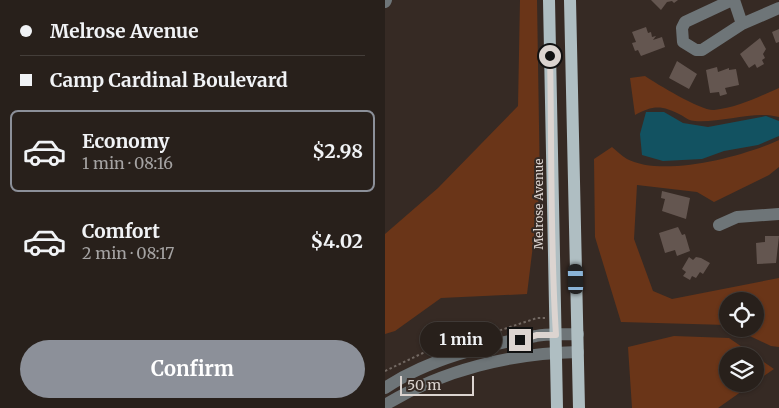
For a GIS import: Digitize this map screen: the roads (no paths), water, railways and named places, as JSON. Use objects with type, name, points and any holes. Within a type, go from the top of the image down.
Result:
[{"type":"main road","name":"Melrose Avenue","points":[[549,0],[553,186],[552,247],[557,408]]},
{"type":"main road","points":[[569,0],[579,408]]},
{"type":"street","points":[[742,24],[733,0],[685,22],[682,28],[683,42],[696,50],[702,50],[742,24],[779,8]]},
{"type":"street","points":[[719,225],[737,216],[779,214]]},
{"type":"street","points":[[385,388],[423,366],[469,352],[537,335],[578,334]]},
{"type":"street","points":[[385,406],[408,391],[481,365],[541,353],[578,352]]},
{"type":"water","points":[[646,112],[664,112],[683,123],[708,127],[766,116],[779,121],[779,136],[758,145],[724,151],[702,159],[663,161],[642,155],[640,134]]}]
